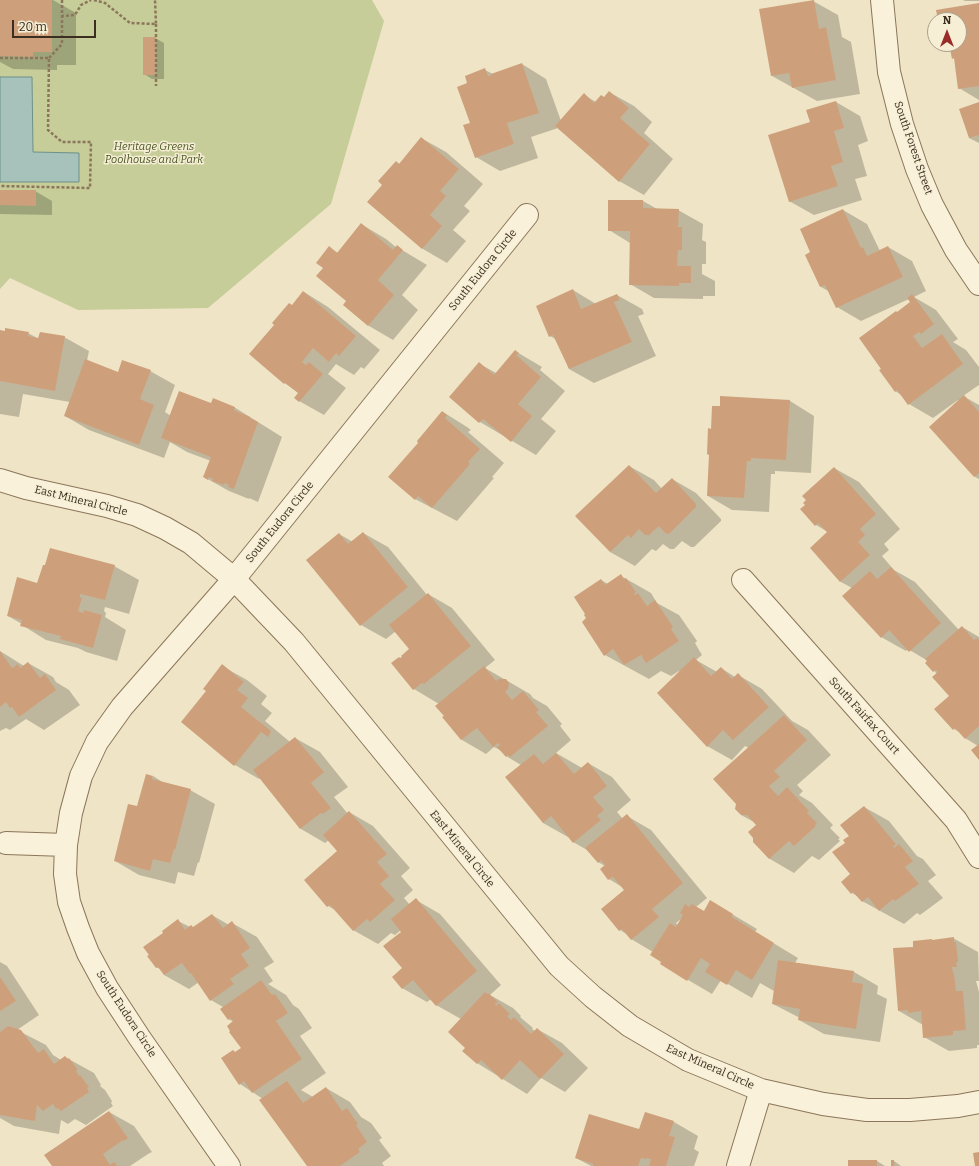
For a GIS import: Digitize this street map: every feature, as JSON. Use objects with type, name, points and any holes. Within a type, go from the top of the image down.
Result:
[{"type":"street","name":"South Forest Street","points":[[882,0],[889,72],[902,124],[917,169],[932,205],[956,250],[979,284]]},
{"type":"street","name":"South Eudora Circle","points":[[229,1166],[139,1037],[107,988],[88,953],[69,902],[65,874],[66,845],[71,813],[81,776],[97,742],[122,707],[234,579],[527,215]]},
{"type":"street","name":"East Mineral Circle","points":[[0,480],[26,488],[107,506],[137,515],[165,528],[191,543],[234,579],[294,642],[558,966],[593,997],[636,1030],[688,1060],[761,1090],[823,1104],[867,1110],[910,1110],[958,1106],[979,1102]]},
{"type":"street","name":"South Fairfax Court","points":[[743,580],[956,820],[979,857]]},
{"type":"street","points":[[6,843],[66,845]]},
{"type":"street","points":[[738,1166],[761,1090]]},
{"type":"path","points":[[0,186],[90,188],[91,142],[62,142],[48,130],[49,58],[62,44],[62,0]]},
{"type":"path","points":[[62,16],[75,15],[81,5],[92,0],[105,3],[130,24],[156,24]]},
{"type":"path","points":[[155,0],[156,86]]},
{"type":"path","points":[[0,58],[49,58]]},
{"type":"green space","name":"Heritage Greens Poolhouse and Park","points":[[0,0],[372,0],[384,21],[331,204],[208,308],[78,310],[10,278],[0,289]]},
{"type":"water","points":[[0,77],[32,77],[33,152],[79,153],[79,182],[0,182]]},
{"type":"building","points":[[0,0],[52,0],[52,52],[33,52],[33,57],[0,56]]},
{"type":"building","points":[[814,0],[819,29],[826,27],[836,80],[792,88],[789,73],[771,76],[759,9]]},
{"type":"building","points":[[979,3],[979,86],[958,89],[954,58],[952,59],[951,52],[967,52],[967,12],[936,12],[936,10]]},
{"type":"building","points":[[143,37],[156,37],[156,75],[143,75]]},
{"type":"building","points":[[522,63],[539,113],[507,123],[514,144],[475,158],[463,125],[470,123],[457,87],[467,83],[465,76],[485,68],[488,76],[491,76],[491,74]]},
{"type":"building","points":[[609,91],[629,108],[620,118],[650,144],[619,182],[555,126],[584,93],[594,103],[601,95],[604,97]]},
{"type":"building","points":[[836,101],[844,128],[834,131],[843,162],[831,166],[838,186],[789,202],[768,135],[810,122],[806,110]]},
{"type":"building","points":[[979,102],[979,135],[969,138],[959,109]]},
{"type":"building","points":[[421,137],[459,169],[440,191],[446,196],[430,215],[442,226],[422,249],[367,202],[382,185],[378,181],[396,161],[399,164]]},
{"type":"building","points":[[0,190],[36,190],[36,206],[0,205]]},
{"type":"building","points":[[608,200],[643,200],[643,208],[679,209],[678,227],[682,227],[682,250],[678,250],[677,266],[691,266],[691,283],[679,283],[679,286],[629,285],[630,231],[608,231]]},
{"type":"building","points":[[843,209],[861,248],[863,247],[867,256],[888,246],[903,277],[836,308],[825,285],[820,287],[805,255],[810,252],[800,229]]},
{"type":"building","points":[[361,223],[393,250],[397,245],[403,250],[378,280],[394,295],[368,326],[343,305],[346,301],[316,276],[323,268],[316,263],[329,246],[337,253]]},
{"type":"building","points":[[573,289],[581,309],[617,294],[620,300],[614,302],[632,342],[569,369],[553,335],[549,337],[536,306]]},
{"type":"building","points":[[303,291],[356,336],[339,356],[336,353],[329,362],[313,348],[302,362],[306,365],[309,362],[323,374],[299,402],[294,398],[298,393],[285,383],[284,384],[249,354],[274,325],[272,323],[289,303],[292,305]]},
{"type":"building","points":[[912,294],[934,324],[921,334],[919,332],[913,336],[922,348],[942,334],[963,364],[908,405],[897,390],[895,392],[859,338],[910,302],[907,298]]},
{"type":"building","points":[[5,328],[29,332],[28,336],[38,338],[40,332],[65,336],[55,391],[0,381],[0,330],[5,331]]},
{"type":"building","points":[[515,350],[519,353],[516,355],[541,377],[518,404],[532,416],[511,442],[483,419],[479,423],[449,397],[479,362],[494,375]]},
{"type":"building","points":[[85,359],[118,372],[122,360],[151,370],[140,399],[154,405],[139,445],[64,416]]},
{"type":"building","points":[[179,391],[211,403],[213,398],[235,407],[234,410],[258,422],[234,489],[228,487],[229,485],[225,483],[224,485],[212,481],[213,479],[209,477],[208,480],[203,477],[211,457],[161,438]]},
{"type":"building","points":[[964,395],[979,412],[979,473],[974,477],[929,427]]},
{"type":"building","points":[[720,396],[790,400],[786,460],[751,458],[751,461],[747,461],[744,498],[707,496],[709,455],[707,454],[708,428],[711,429],[712,406],[720,406]]},
{"type":"building","points":[[442,411],[447,415],[445,418],[480,449],[468,462],[470,464],[432,508],[418,496],[415,500],[388,477],[418,443],[417,441]]},
{"type":"building","points":[[629,465],[656,493],[672,478],[696,504],[696,507],[669,534],[665,533],[659,526],[649,535],[645,535],[639,529],[631,538],[628,535],[610,552],[575,516]]},
{"type":"building","points":[[834,467],[876,514],[860,529],[865,535],[858,542],[870,555],[840,582],[810,548],[827,532],[818,523],[815,526],[800,509],[805,505],[803,503],[806,500],[802,496]]},
{"type":"building","points":[[363,532],[408,587],[360,626],[306,560],[339,533],[348,544]]},
{"type":"building","points":[[50,548],[115,565],[105,600],[80,594],[80,597],[82,598],[78,611],[83,613],[84,610],[102,615],[93,648],[60,639],[61,636],[20,626],[22,620],[7,616],[17,577],[37,583],[43,565],[45,565]]},
{"type":"building","points":[[891,567],[941,623],[909,652],[889,630],[881,638],[842,596],[870,571],[877,579]]},
{"type":"building","points":[[621,574],[624,579],[626,578],[636,592],[634,594],[635,595],[638,593],[647,606],[655,600],[673,627],[671,629],[679,641],[646,663],[641,655],[624,665],[613,649],[604,656],[582,622],[586,618],[584,615],[585,614],[574,597],[601,579],[605,585]]},
{"type":"building","points":[[428,593],[471,646],[424,684],[422,683],[413,690],[391,663],[399,657],[402,657],[401,656],[409,649],[389,625]]},
{"type":"building","points":[[962,626],[974,640],[977,638],[979,640],[979,726],[965,739],[955,728],[953,730],[934,709],[949,696],[932,677],[938,672],[936,670],[933,672],[925,663],[927,661],[925,659]]},
{"type":"building","points":[[0,651],[12,668],[18,664],[20,668],[28,662],[40,678],[45,674],[56,690],[19,717],[12,707],[10,708],[6,702],[0,707]]},
{"type":"building","points":[[694,657],[711,676],[721,667],[732,679],[738,673],[769,707],[733,740],[723,730],[707,747],[657,693]]},
{"type":"building","points":[[222,664],[244,682],[237,690],[248,698],[241,707],[271,731],[268,737],[261,732],[234,766],[181,722],[206,691],[203,689]]},
{"type":"building","points":[[484,666],[496,681],[499,679],[506,679],[509,683],[508,689],[505,692],[512,700],[523,691],[539,710],[536,712],[548,726],[510,757],[508,755],[506,757],[497,747],[500,745],[498,743],[493,747],[477,728],[461,740],[435,706]]},
{"type":"building","points":[[784,715],[807,740],[774,771],[780,777],[769,786],[778,796],[787,787],[809,811],[807,813],[817,823],[815,825],[816,826],[794,846],[789,841],[769,859],[753,842],[753,838],[748,832],[756,825],[747,815],[741,815],[735,809],[736,804],[713,779]]},
{"type":"building","points":[[295,737],[324,772],[311,783],[331,808],[323,814],[321,813],[300,829],[253,770]]},
{"type":"building","points":[[979,744],[979,760],[971,750]]},
{"type":"building","points":[[556,753],[574,774],[588,762],[607,786],[593,797],[604,810],[597,816],[601,820],[573,843],[551,816],[543,823],[505,777],[534,754],[543,764]]},
{"type":"building","points":[[146,774],[153,776],[152,779],[191,789],[175,850],[174,849],[170,863],[153,859],[150,871],[114,861],[128,804],[137,806]]},
{"type":"building","points":[[864,806],[896,844],[893,846],[894,848],[899,844],[913,861],[905,867],[919,884],[895,901],[893,899],[879,911],[868,897],[862,902],[853,892],[851,894],[841,882],[850,874],[832,852],[845,843],[843,840],[849,836],[840,825]]},
{"type":"building","points":[[349,811],[387,854],[377,862],[389,876],[380,884],[395,900],[370,922],[367,919],[353,931],[330,905],[327,907],[304,880],[337,851],[323,835]]},
{"type":"building","points":[[627,814],[683,883],[652,909],[659,917],[631,940],[622,929],[619,931],[601,909],[624,890],[613,877],[608,880],[600,869],[605,865],[601,860],[598,863],[585,848]]},
{"type":"building","points":[[416,898],[477,971],[436,1006],[413,980],[402,989],[392,977],[402,968],[383,946],[401,932],[391,919]]},
{"type":"building","points":[[710,900],[733,914],[732,917],[774,943],[752,980],[736,970],[727,985],[705,972],[710,964],[701,958],[687,981],[660,964],[661,962],[650,955],[670,923],[676,927],[683,915],[680,913],[685,904],[689,907],[692,904],[704,911]]},
{"type":"building","points":[[212,914],[223,928],[232,921],[250,948],[241,954],[249,966],[230,979],[234,984],[210,1001],[191,973],[190,974],[182,963],[164,975],[158,967],[156,968],[147,956],[149,955],[143,947],[163,933],[162,931],[178,919],[185,930],[191,925],[193,927]]},
{"type":"building","points":[[954,937],[958,962],[956,962],[957,967],[952,967],[956,991],[963,991],[966,1030],[953,1031],[953,1035],[923,1038],[921,1011],[908,1013],[908,1010],[898,1011],[893,948],[913,947],[913,941]]},
{"type":"building","points":[[778,960],[854,971],[852,982],[863,984],[856,1029],[798,1020],[800,1009],[772,1004]]},
{"type":"building","points":[[0,977],[16,1001],[0,1011]]},
{"type":"building","points":[[261,980],[272,995],[275,994],[288,1013],[276,1021],[302,1059],[252,1093],[244,1081],[239,1085],[221,1058],[233,1050],[235,1052],[241,1048],[229,1032],[230,1031],[227,1026],[233,1021],[230,1018],[228,1020],[220,1009]]},
{"type":"building","points":[[485,992],[498,1002],[495,1004],[496,1006],[499,1003],[510,1014],[507,1016],[511,1020],[514,1017],[531,1034],[537,1028],[564,1054],[540,1079],[520,1060],[502,1080],[481,1060],[477,1064],[462,1051],[465,1048],[448,1032]]},
{"type":"building","points":[[8,1026],[21,1030],[38,1053],[44,1049],[54,1064],[65,1056],[68,1059],[69,1058],[78,1070],[76,1071],[79,1076],[80,1075],[89,1087],[87,1088],[89,1092],[61,1111],[58,1108],[56,1109],[53,1104],[43,1111],[37,1105],[35,1121],[0,1115],[0,1032]]},
{"type":"building","points":[[287,1081],[303,1103],[326,1087],[342,1111],[347,1108],[358,1124],[356,1125],[367,1142],[358,1149],[360,1152],[340,1166],[307,1166],[259,1100]]},
{"type":"building","points":[[109,1111],[128,1138],[103,1154],[110,1165],[114,1162],[117,1166],[52,1166],[44,1155]]},
{"type":"building","points":[[645,1112],[674,1121],[669,1136],[675,1137],[666,1166],[649,1166],[651,1159],[641,1158],[638,1166],[593,1166],[593,1164],[575,1158],[589,1114],[639,1129]]},
{"type":"building","points":[[979,1152],[979,1166],[975,1166],[973,1153]]},
{"type":"building","points":[[848,1160],[877,1160],[877,1166],[848,1166]]},
{"type":"building","points":[[891,1160],[894,1160],[894,1166],[891,1166]]}]
